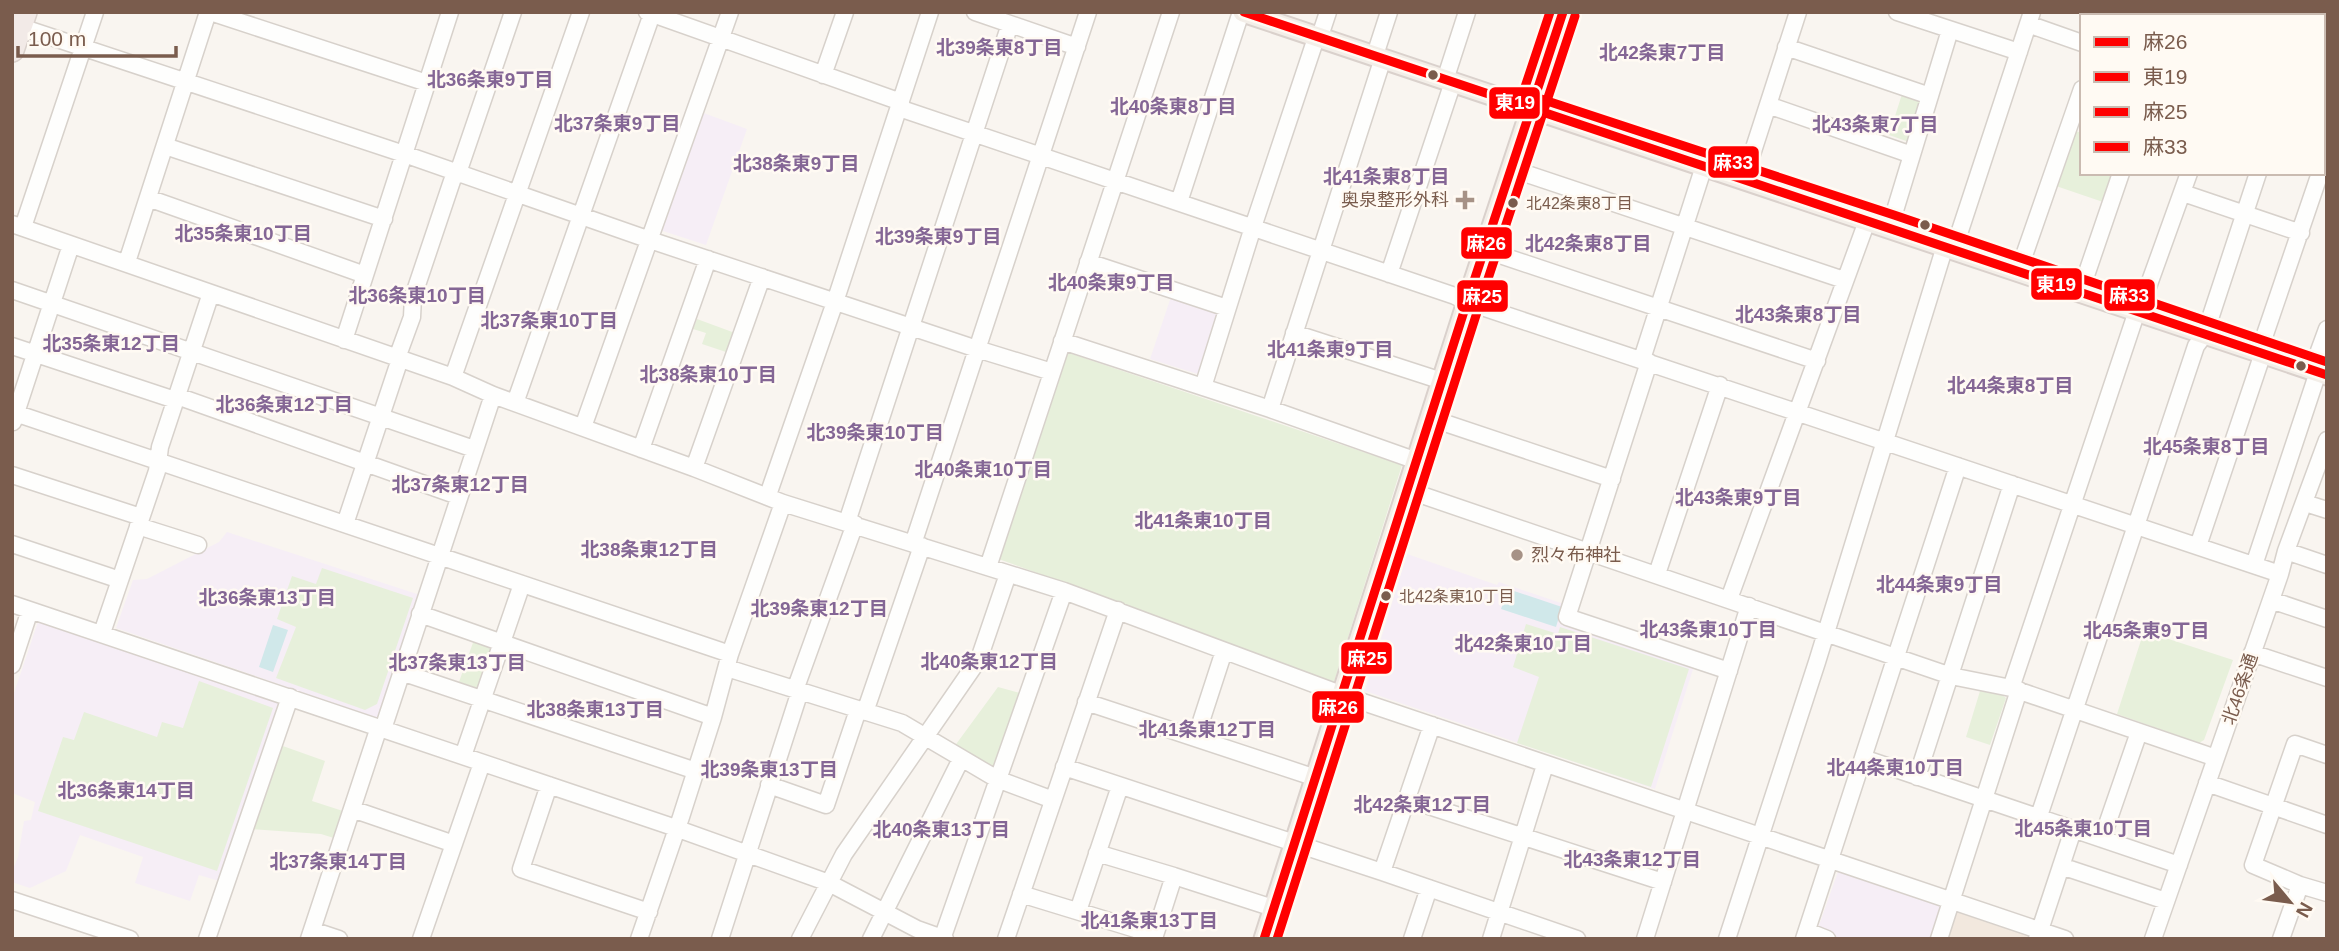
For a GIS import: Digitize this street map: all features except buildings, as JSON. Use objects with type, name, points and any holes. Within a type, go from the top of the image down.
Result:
[{"type":"highway","points":[[12,50],[16,18]]},
{"type":"main road","points":[[1264,939],[1467,302],[1563,12]]},
{"type":"main road","points":[[1244,13],[2319,372]]},
{"type":"street","points":[[95,12],[18,225],[453,377],[493,395],[776,499],[1064,591],[1342,695],[1951,901],[2038,935],[2065,939]]},
{"type":"street","points":[[127,262],[209,12],[427,83]]},
{"type":"street","points":[[344,340],[449,12]]},
{"type":"street","points":[[345,524],[412,317],[413,297],[513,12]]},
{"type":"street","points":[[453,377],[581,12]]},
{"type":"street","points":[[583,427],[730,12]]},
{"type":"street","points":[[639,939],[713,717],[835,302],[930,12]]},
{"type":"street","points":[[975,12],[1077,47]]},
{"type":"street","points":[[769,785],[826,806],[862,711],[918,545],[977,349],[1088,12]]},
{"type":"street","points":[[988,567],[1171,12]]},
{"type":"street","points":[[1203,387],[1253,227],[1328,12]]},
{"type":"street","points":[[1270,409],[1379,57],[1389,12]]},
{"type":"street","points":[[1389,274],[1449,81],[1467,12]]},
{"type":"street","points":[[1744,179],[1798,12]]},
{"type":"street","points":[[1897,12],[2019,52]]},
{"type":"street","points":[[515,403],[649,13],[1115,181],[1796,413],[2280,574]]},
{"type":"street","points":[[823,75],[843,13]]},
{"type":"street","points":[[1179,202],[1244,13]]},
{"type":"street","points":[[16,18],[84,47],[186,82],[835,302],[1052,372]]},
{"type":"street","points":[[1727,939],[1826,632],[1883,442],[2030,18],[2080,42]]},
{"type":"street","points":[[720,939],[749,855],[797,690],[910,326],[1010,24]]},
{"type":"street","points":[[1890,227],[1950,30]]},
{"type":"street","points":[[1786,47],[1930,96]]},
{"type":"street","points":[[2019,270],[2080,95]]},
{"type":"street","points":[[1768,105],[1912,155]]},
{"type":"street","points":[[164,146],[384,219]]},
{"type":"street","points":[[1704,166],[1658,308],[1612,479],[1567,617],[1729,671]]},
{"type":"street","points":[[1512,169],[1844,280]]},
{"type":"street","points":[[2080,293],[2120,175]]},
{"type":"street","points":[[1939,939],[2072,504],[2188,175]]},
{"type":"street","points":[[2038,819],[2196,346],[2205,334],[2257,175]]},
{"type":"street","points":[[2197,546],[2319,175]]},
{"type":"street","points":[[2183,193],[2301,233]]},
{"type":"street","points":[[148,198],[365,275]]},
{"type":"street","points":[[1729,599],[1867,221]]},
{"type":"street","points":[[72,245],[13,416],[158,461],[522,584],[729,661],[797,690],[902,723],[998,779],[1053,800]]},
{"type":"street","points":[[1485,250],[1817,361]]},
{"type":"street","points":[[642,449],[708,259]]},
{"type":"street","points":[[1088,262],[1227,308]]},
{"type":"street","points":[[695,467],[762,277]]},
{"type":"street","points":[[12,290],[474,449]]},
{"type":"street","points":[[102,633],[157,471],[160,447],[211,293]]},
{"type":"street","points":[[2253,565],[2319,372],[2327,329]]},
{"type":"street","points":[[1294,332],[1442,382]]},
{"type":"street","points":[[1062,341],[1270,409],[1417,461]]},
{"type":"street","points":[[12,346],[176,398],[458,496]]},
{"type":"street","points":[[1657,574],[1720,385]]},
{"type":"street","points":[[339,939],[310,934],[421,614],[493,395]]},
{"type":"street","points":[[1430,418],[1612,479]]},
{"type":"street","name":"北46条通","points":[[2153,939],[2286,551],[2326,445]]},
{"type":"street","points":[[1827,939],[1805,935],[1958,466]]},
{"type":"street","points":[[12,474],[198,545]]},
{"type":"street","points":[[1917,776],[2012,484]]},
{"type":"street","points":[[1407,490],[1951,676],[2015,689],[2216,758]]},
{"type":"street","points":[[2305,503],[2327,510]]},
{"type":"street","points":[[12,544],[120,580]]},
{"type":"street","points":[[2286,551],[2327,565]]},
{"type":"street","points":[[800,939],[844,854],[979,659],[1008,574]]},
{"type":"street","points":[[463,756],[522,584]]},
{"type":"street","points":[[12,604],[482,762],[829,883],[917,929],[943,938],[1064,591]]},
{"type":"street","points":[[2271,600],[2327,619]]},
{"type":"street","points":[[1645,939],[1749,606]]},
{"type":"street","points":[[12,664],[30,610]]},
{"type":"street","points":[[1006,939],[1118,610]]},
{"type":"street","points":[[421,614],[713,717]]},
{"type":"street","points":[[1196,737],[1224,651]]},
{"type":"street","points":[[2252,653],[2327,678]]},
{"type":"street","points":[[401,672],[696,771]]},
{"type":"street","points":[[207,939],[290,697]]},
{"type":"street","points":[[1086,702],[1316,778]]},
{"type":"street","points":[[1382,872],[1432,725]]},
{"type":"street","points":[[2102,839],[2139,732]]},
{"type":"street","points":[[2327,755],[2295,744],[2253,865],[2327,893]]},
{"type":"street","points":[[871,939],[961,758]]},
{"type":"street","points":[[1863,758],[2179,865]]},
{"type":"street","points":[[421,939],[482,762]]},
{"type":"street","points":[[1491,939],[1545,765]]},
{"type":"street","points":[[1064,767],[1572,938]]},
{"type":"street","points":[[2207,783],[2327,825]]},
{"type":"street","points":[[549,785],[521,869],[649,912]]},
{"type":"street","points":[[1078,911],[1120,786]]},
{"type":"street","points":[[1407,799],[1663,883]]},
{"type":"street","points":[[352,809],[454,844]]},
{"type":"street","points":[[2038,935],[2073,830]]},
{"type":"street","points":[[1097,853],[1273,908]]},
{"type":"street","points":[[2061,866],[2166,901]]},
{"type":"street","points":[[1021,894],[1161,937],[1174,876]]},
{"type":"street","points":[[2281,939],[2300,885]]},
{"type":"street","points":[[1412,939],[1429,888]]},
{"type":"street","points":[[12,900],[79,931],[130,939]]},
{"type":"shaded area","points":[[701,112],[747,129],[706,245],[660,230]]},
{"type":"shaded area","points":[[1172,294],[1219,310],[1198,374],[1150,359]]},
{"type":"shaded area","points":[[227,532],[420,595],[378,718],[116,628],[133,580],[147,579],[219,542]]},
{"type":"shaded area","points":[[1407,554],[1497,585],[1499,582],[1567,605],[1562,621],[1694,666],[1655,789],[1365,691]]},
{"type":"shaded area","points":[[39,619],[282,701],[219,881],[199,875],[190,901],[135,883],[143,857],[80,835],[66,871],[30,888],[12,882],[24,821],[31,820],[35,802],[12,793],[12,699]]},
{"type":"shaded area","points":[[1839,869],[1944,905],[1932,939],[1839,939],[1817,931]]},
{"type":"shaded area","points":[[1957,910],[2031,935],[2030,939],[1947,939]]},
{"type":"green space","points":[[1903,91],[1923,99],[1909,142],[1889,135]]},
{"type":"green space","points":[[2075,131],[2080,132],[2080,175],[2112,175],[2103,202],[2056,186]]},
{"type":"green space","points":[[697,319],[735,333],[729,353],[702,344],[706,333],[693,329]]},
{"type":"green space","points":[[1063,351],[1402,465],[1334,682],[996,558]]},
{"type":"green space","points":[[322,568],[413,598],[377,704],[365,710],[276,678],[296,627],[277,619],[292,576],[316,584]]},
{"type":"green space","points":[[1526,624],[1558,634],[1560,627],[1689,669],[1651,787],[1517,743],[1539,677],[1513,667]]},
{"type":"green space","points":[[2144,631],[2233,660],[2204,740],[2199,743],[2117,714]]},
{"type":"green space","points":[[475,637],[496,645],[481,689],[459,682]]},
{"type":"green space","points":[[199,681],[273,708],[217,871],[38,811],[63,737],[74,740],[84,712],[157,737],[162,722],[183,728]]},
{"type":"green space","points":[[998,687],[1020,693],[994,767],[990,768],[954,747]]},
{"type":"green space","points":[[1980,691],[2006,698],[1990,745],[1966,737]]},
{"type":"green space","points":[[280,745],[325,761],[312,801],[346,812],[337,839],[321,834],[251,829]]},
{"type":"water","points":[[1508,589],[1562,607],[1556,627],[1501,609]]},
{"type":"water","points":[[273,625],[288,630],[273,672],[259,667]]},
{"type":"transit line","name":"東19","points":[[1244,12],[2327,375]]},
{"type":"transit line","name":"麻33","points":[[1519,105],[1550,12]]},
{"type":"transit line","name":"麻26","points":[[1264,939],[1467,302],[1563,12]]},
{"type":"transit line","name":"麻25","points":[[1277,939],[1479,306],[1575,16]]},
{"type":"transit line","name":"麻33","points":[[1535,97],[2327,362]]},
{"type":"place","name":"奥泉整形外科","points":[[1465,200]]},
{"type":"place","name":"北42条東8丁目","points":[[1513,203]]},
{"type":"place","name":"烈々布神社","points":[[1517,555]]},
{"type":"place","name":"北42条東10丁目","points":[[1386,596]]},
{"type":"district","name":"北39条東8丁目","points":[[999,47]]},
{"type":"district","name":"北42条東7丁目","points":[[1662,52]]},
{"type":"district","name":"北36条東9丁目","points":[[490,79]]},
{"type":"district","name":"北40条東8丁目","points":[[1173,106]]},
{"type":"district","name":"北37条東9丁目","points":[[617,123]]},
{"type":"district","name":"北43条東7丁目","points":[[1875,124]]},
{"type":"district","name":"北38条東9丁目","points":[[796,163]]},
{"type":"district","name":"北41条東8丁目","points":[[1386,176]]},
{"type":"district","name":"北35条東10丁目","points":[[243,233]]},
{"type":"district","name":"北39条東9丁目","points":[[938,236]]},
{"type":"district","name":"北42条東8丁目","points":[[1588,243]]},
{"type":"district","name":"北40条東9丁目","points":[[1111,282]]},
{"type":"district","name":"北36条東10丁目","points":[[417,295]]},
{"type":"district","name":"北43条東8丁目","points":[[1798,314]]},
{"type":"district","name":"北37条東10丁目","points":[[549,320]]},
{"type":"district","name":"北35条東12丁目","points":[[111,343]]},
{"type":"district","name":"北41条東9丁目","points":[[1330,349]]},
{"type":"district","name":"北38条東10丁目","points":[[708,374]]},
{"type":"district","name":"北44条東8丁目","points":[[2010,385]]},
{"type":"district","name":"北36条東12丁目","points":[[284,404]]},
{"type":"district","name":"北39条東10丁目","points":[[875,432]]},
{"type":"district","name":"北45条東8丁目","points":[[2206,446]]},
{"type":"district","name":"北40条東10丁目","points":[[983,469]]},
{"type":"district","name":"北37条東12丁目","points":[[460,484]]},
{"type":"district","name":"北43条東9丁目","points":[[1738,497]]},
{"type":"district","name":"北41条東10丁目","points":[[1203,520]]},
{"type":"district","name":"北38条東12丁目","points":[[649,549]]},
{"type":"district","name":"北44条東9丁目","points":[[1939,584]]},
{"type":"district","name":"北36条東13丁目","points":[[267,597]]},
{"type":"district","name":"北39条東12丁目","points":[[819,608]]},
{"type":"district","name":"北43条東10丁目","points":[[1708,629]]},
{"type":"district","name":"北45条東9丁目","points":[[2146,630]]},
{"type":"district","name":"北42条東10丁目","points":[[1523,643]]},
{"type":"district","name":"北40条東12丁目","points":[[989,661]]},
{"type":"district","name":"北37条東13丁目","points":[[457,662]]},
{"type":"district","name":"北38条東13丁目","points":[[595,709]]},
{"type":"district","name":"北41条東12丁目","points":[[1207,729]]},
{"type":"district","name":"北44条東10丁目","points":[[1895,767]]},
{"type":"district","name":"北39条東13丁目","points":[[769,769]]},
{"type":"district","name":"北36条東14丁目","points":[[126,790]]},
{"type":"district","name":"北42条東12丁目","points":[[1422,804]]},
{"type":"district","name":"北45条東10丁目","points":[[2083,828]]},
{"type":"district","name":"北40条東13丁目","points":[[941,829]]},
{"type":"district","name":"北43条東12丁目","points":[[1632,859]]},
{"type":"district","name":"北37条東14丁目","points":[[338,861]]},
{"type":"district","name":"北41条東13丁目","points":[[1149,920]]}]
